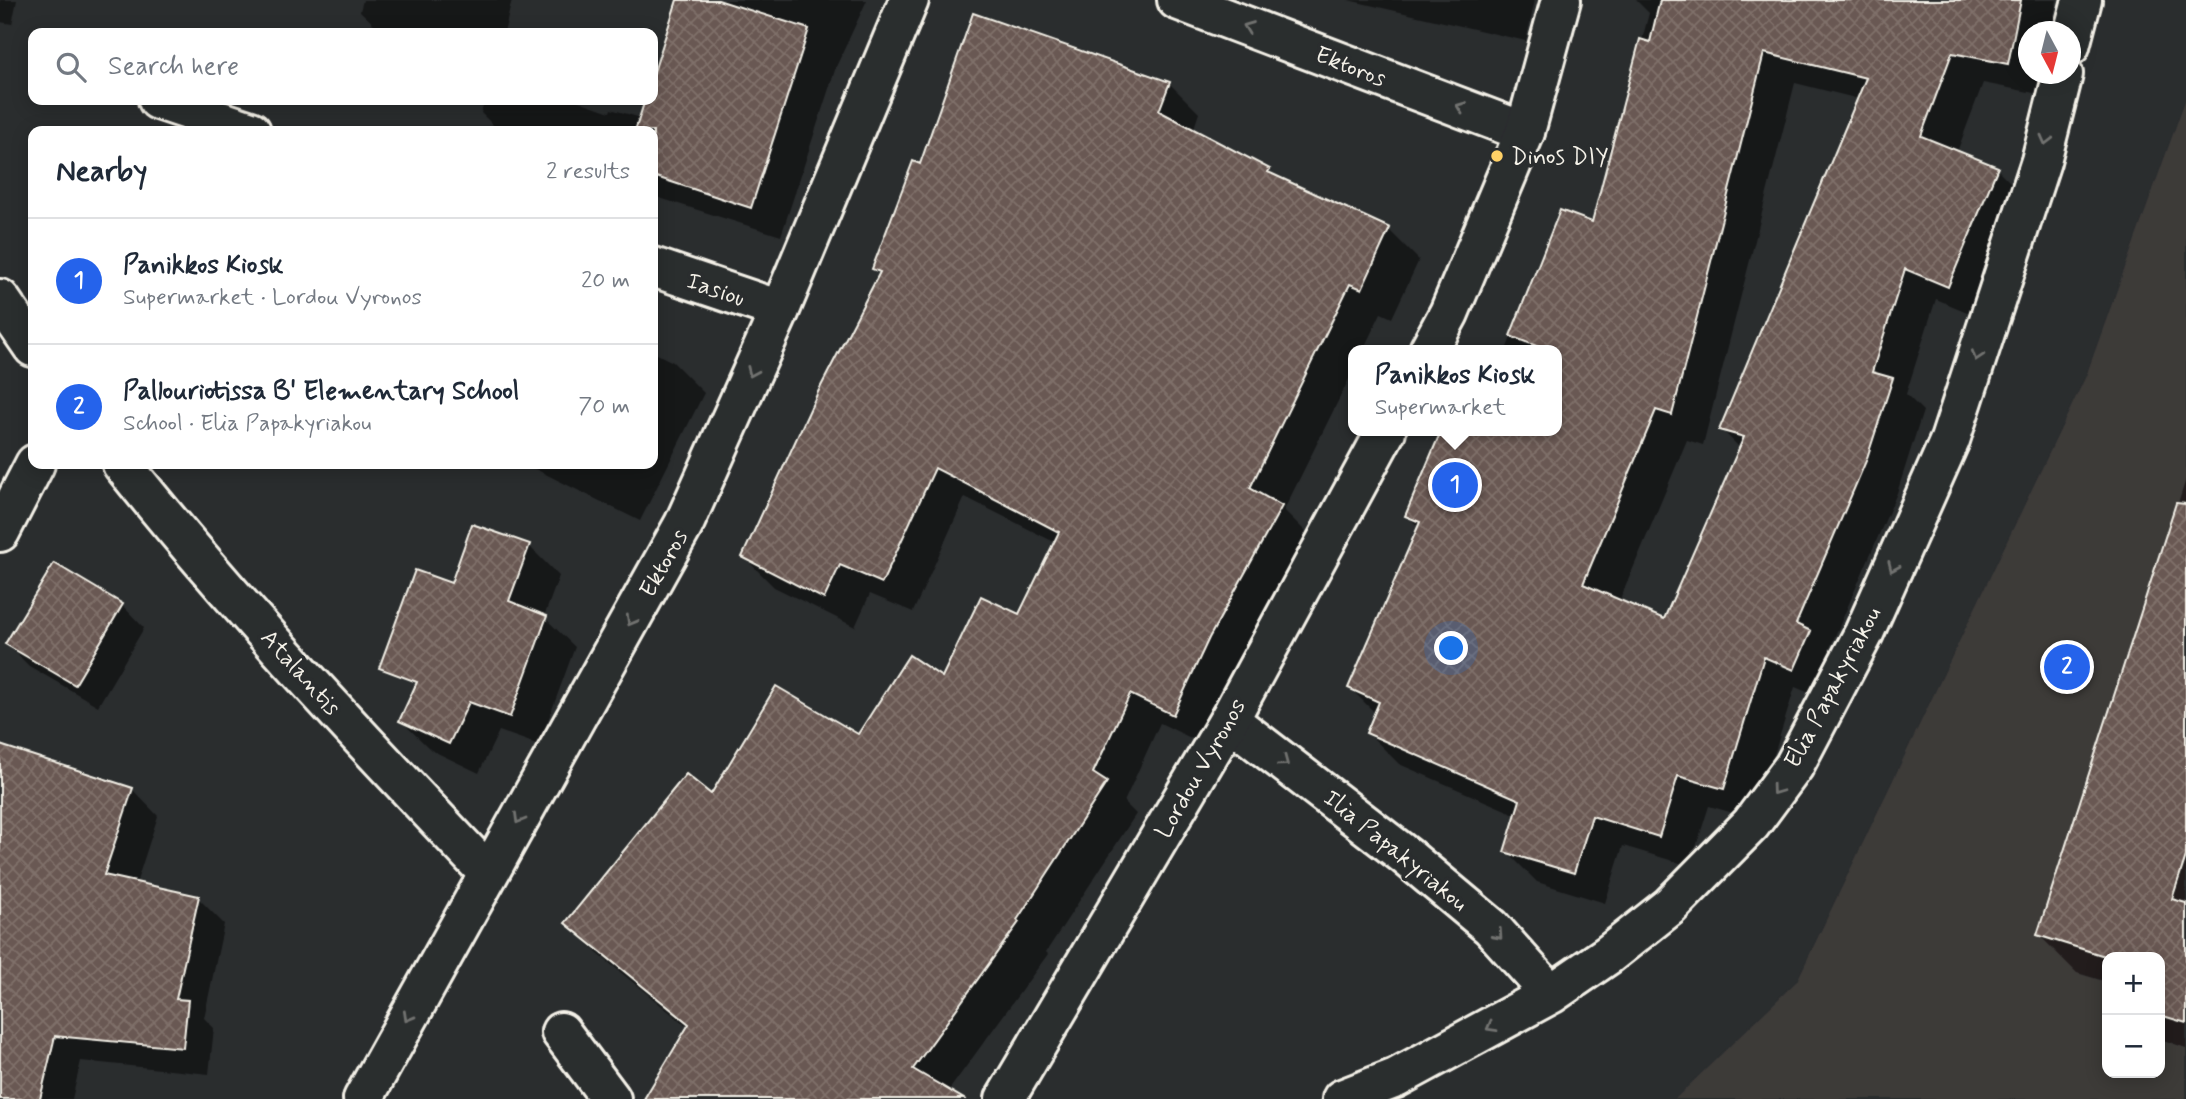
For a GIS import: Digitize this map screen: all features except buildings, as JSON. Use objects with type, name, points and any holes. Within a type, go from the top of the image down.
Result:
[{"type":"street","name":"Ektoros","points":[[363,1099],[684,524],[780,310],[909,0]]},
{"type":"street","name":"Ektoros","points":[[1177,0],[1525,132]]},
{"type":"street","points":[[1432,345],[1449,313],[1525,132],[1561,0]]},
{"type":"street","points":[[2077,21],[2082,0]]},
{"type":"street","name":"Elia Papakyriakou","points":[[1342,1099],[1396,1078],[1551,994],[1608,955],[1670,906],[1751,824],[1794,766],[1864,633],[1950,440],[2041,161],[2060,84]]},
{"type":"street","points":[[173,105],[236,126]]},
{"type":"street","name":"Iasiou","points":[[658,269],[780,310]]},
{"type":"street","points":[[0,299],[28,339]]},
{"type":"street","name":"Lordou Vyronos","points":[[1005,1099],[1229,720],[1383,436]]},
{"type":"street","points":[[0,532],[32,469]]},
{"type":"street","name":"Atalantis","points":[[126,469],[169,523],[289,661],[488,873]]},
{"type":"street","name":"Ilia Papakyriakou","points":[[1229,720],[1406,856],[1491,927],[1551,994]]},
{"type":"street","points":[[561,1032],[611,1099]]},
{"type":"shaded area","points":[[2186,98],[2186,1099],[1675,1099],[1797,981],[2086,376]]},
{"type":"place","name":"Dinos DIY","points":[[1497,156]]},
{"type":"place","name":"Panikkos Kiosk","points":[[1455,485]]},
{"type":"place","name":"Pallouriotissa B' Elementary School","points":[[2067,667]]}]
